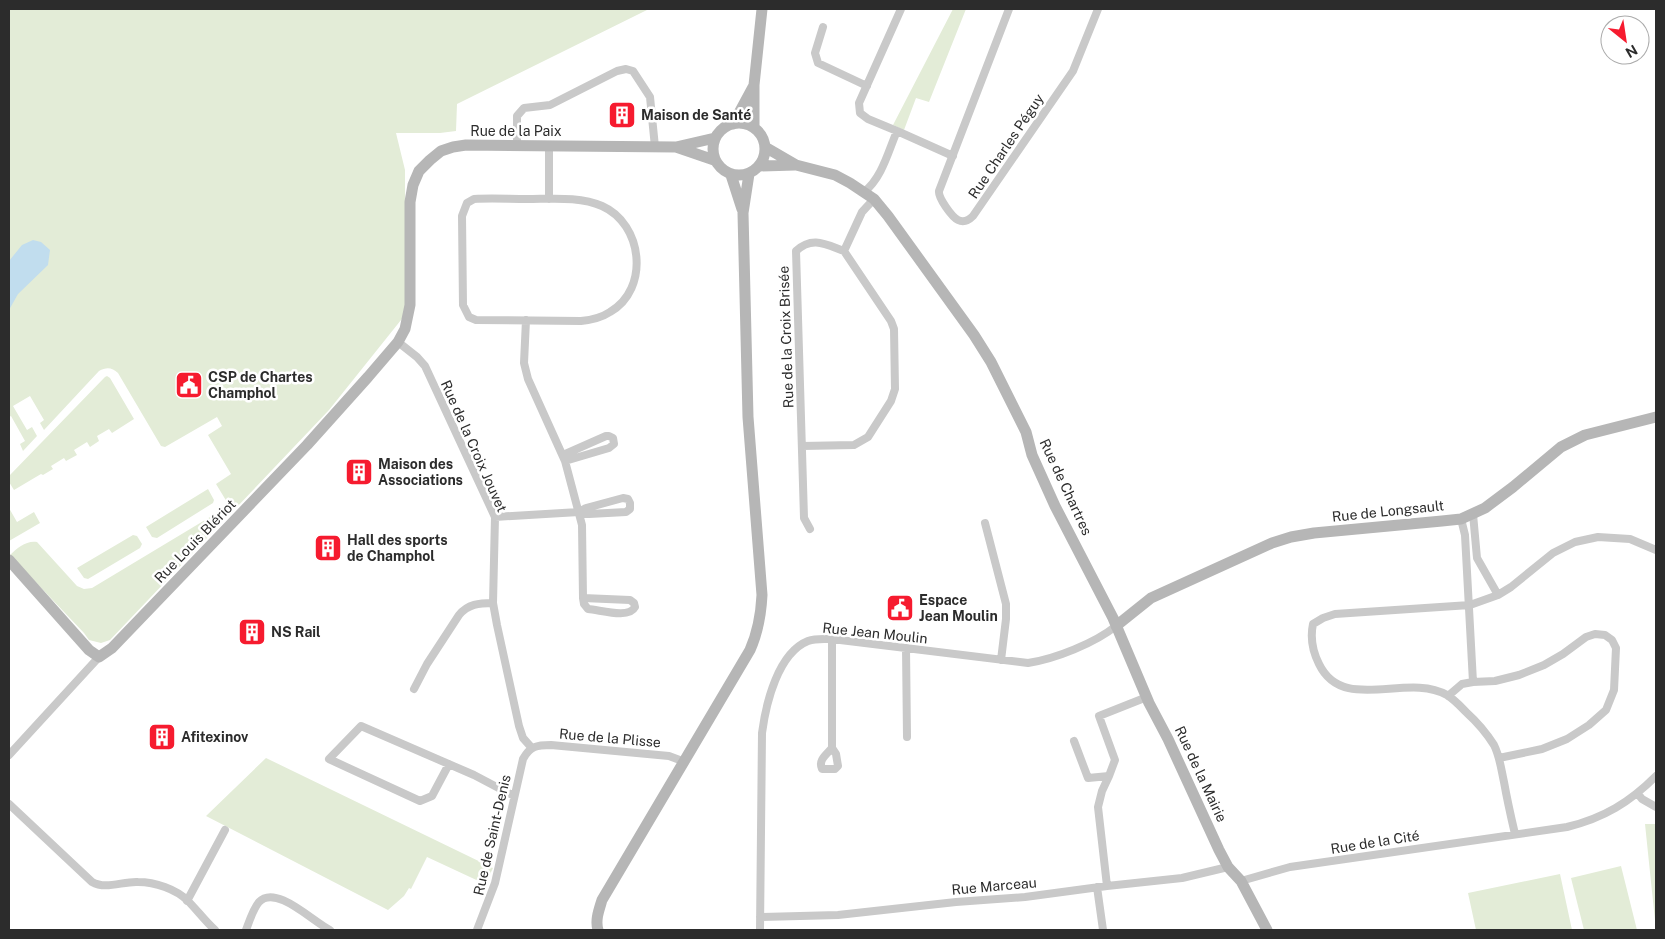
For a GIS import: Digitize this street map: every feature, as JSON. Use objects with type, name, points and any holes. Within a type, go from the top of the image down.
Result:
[{"type":"street","points":[[754,128],[754,85],[762,9]]},
{"type":"street","points":[[901,9],[860,103],[860,113],[953,156]]},
{"type":"street","name":"Rue Charles Péguy","points":[[1009,9],[938,195],[957,220],[961,221],[968,220],[973,216],[1073,71],[1098,9]]},
{"type":"street","points":[[823,27],[815,53],[818,63],[867,86]]},
{"type":"street","points":[[517,145],[517,116],[524,108],[550,106],[617,71],[626,69],[633,71],[650,97],[655,147]]},
{"type":"street","points":[[733,124],[754,85]]},
{"type":"street","points":[[744,123],[754,128],[762,136],[765,148],[764,158],[759,166],[749,174],[740,176],[731,175],[721,169],[714,160],[712,149],[715,138],[722,129],[733,124],[744,123]]},
{"type":"street","points":[[864,192],[878,177],[897,131]]},
{"type":"street","name":"Rue de la Paix","points":[[398,342],[405,329],[408,317],[411,241],[410,202],[413,185],[419,171],[441,152],[453,147],[466,145],[676,147],[715,138]]},
{"type":"street","points":[[549,145],[549,199]]},
{"type":"street","name":"Rue de la Paix","points":[[676,147],[714,160]]},
{"type":"street","points":[[765,148],[796,165]]},
{"type":"street","points":[[759,166],[796,165]]},
{"type":"street","name":"Rue de Chartres","points":[[796,165],[835,175],[874,199],[974,336],[991,362],[1026,432],[1032,454],[1055,506],[1116,626]]},
{"type":"street","points":[[598,930],[596,926],[602,900],[750,650],[761,617],[762,596],[748,418],[743,213],[749,174]]},
{"type":"street","points":[[731,175],[743,213]]},
{"type":"street","points":[[549,199],[587,200],[604,206],[620,219],[631,234],[637,251],[634,283],[624,300],[611,312],[596,319],[581,321],[526,320],[476,320],[469,317],[466,312],[463,305],[462,216],[467,203],[474,200],[549,199]]},
{"type":"street","points":[[802,446],[854,445],[868,437],[892,401],[895,389],[894,328],[891,320],[844,251],[862,212],[874,199]]},
{"type":"street","name":"Rue de la Croix Brisée","points":[[810,529],[804,518],[796,251],[804,244],[819,242],[844,251]]},
{"type":"street","points":[[526,320],[524,363],[528,379],[564,458],[582,525],[582,598],[584,604],[588,609],[626,614],[633,611],[635,607],[634,603],[630,600],[582,598]]},
{"type":"street","name":"Rue de la Croix Jouvet","points":[[398,342],[425,366],[495,517],[493,603],[498,634],[519,726],[523,738],[531,747]]},
{"type":"street","name":"Rue Louis Blériot","points":[[9,756],[99,657],[112,648],[302,450],[398,342]]},
{"type":"street","name":"Rue de Longsault","points":[[1116,626],[1151,598],[1272,543],[1291,537],[1461,518],[1473,514],[1485,508],[1513,487],[1560,447],[1584,435],[1656,417]]},
{"type":"street","points":[[606,436],[613,438],[614,444],[609,448],[564,458],[606,436]]},
{"type":"street","points":[[495,517],[579,512],[590,514],[626,512],[630,509],[630,503],[628,499],[623,498],[586,508],[579,512]]},
{"type":"street","points":[[1473,514],[1477,558],[1498,595]]},
{"type":"street","points":[[1461,518],[1465,535],[1473,682]]},
{"type":"street","points":[[985,523],[1006,604],[1001,660]]},
{"type":"street","points":[[1515,834],[1500,758],[1476,721],[1448,696],[1436,690],[1424,687],[1354,690],[1341,687],[1331,681],[1322,671],[1311,644],[1314,624],[1323,618],[1335,614],[1470,605],[1498,595],[1511,587],[1553,553],[1575,542],[1598,536],[1630,539],[1655,547]]},
{"type":"street","points":[[9,560],[89,650],[99,657]]},
{"type":"street","points":[[414,689],[427,664],[465,608],[473,605],[493,603]]},
{"type":"street","name":"Rue Jean Moulin","points":[[760,930],[762,733],[766,707],[785,663],[794,650],[814,639],[832,639],[1028,663],[1043,661],[1070,651],[1107,634],[1116,626]]},
{"type":"street","name":"Rue de la Mairie","points":[[1116,626],[1219,850],[1228,867],[1241,881],[1267,930]]},
{"type":"street","points":[[1448,696],[1462,684],[1495,681],[1519,675],[1544,665],[1586,637],[1594,634],[1605,635],[1612,640],[1616,648],[1614,690],[1606,710],[1567,739],[1542,749],[1500,758]]},
{"type":"street","points":[[832,639],[832,748]]},
{"type":"street","points":[[906,648],[907,737]]},
{"type":"street","points":[[1107,886],[1098,807],[1102,791],[1115,760],[1099,716],[1147,697]]},
{"type":"street","points":[[449,764],[432,796],[420,801],[330,759],[361,726],[449,764],[474,775],[514,796]]},
{"type":"street","points":[[1074,741],[1088,778],[1109,776]]},
{"type":"street","name":"Rue de la Plisse","points":[[531,747],[551,745],[669,756],[685,762]]},
{"type":"street","name":"Rue de Saint-Denis","points":[[477,930],[496,883],[523,759],[531,747]]},
{"type":"street","name":"Rue de la Cité","points":[[1241,881],[1290,867],[1567,827],[1582,823],[1624,804],[1638,794],[1656,776]]},
{"type":"street","points":[[1638,794],[1642,799],[1656,807]]},
{"type":"street","points":[[9,804],[96,884],[106,886],[136,882],[162,886],[187,900],[214,930]]},
{"type":"street","points":[[187,900],[225,830]]},
{"type":"street","name":"Rue Marceau","points":[[760,917],[838,915],[956,902],[1025,897],[1182,878],[1228,867]]},
{"type":"street","points":[[1097,887],[1103,930]]},
{"type":"street","points":[[246,930],[258,903],[264,898],[273,897],[286,901],[320,926],[330,930]]},
{"type":"green space","points":[[9,9],[649,9],[457,104],[456,131],[396,133],[405,170],[405,315],[329,410],[235,509],[230,507],[216,484],[231,474],[208,435],[222,426],[217,417],[165,447],[161,446],[118,373],[111,369],[107,368],[99,371],[44,430],[40,423],[44,420],[30,396],[13,406],[27,430],[32,427],[37,436],[23,451],[20,444],[25,441],[11,416],[9,417]]},
{"type":"green space","points":[[953,9],[966,9],[929,102],[916,98],[904,130],[893,125]]},
{"type":"green space","points":[[107,376],[134,419],[112,433],[109,429],[97,436],[99,441],[90,447],[87,442],[74,450],[77,455],[66,461],[64,458],[51,466],[53,469],[14,490],[9,482],[9,476]]},
{"type":"green space","points":[[208,489],[214,500],[213,503],[157,538],[152,537],[146,527]]},
{"type":"green space","points":[[9,508],[17,522],[34,512],[40,523],[9,541]]},
{"type":"green space","points":[[220,511],[225,519],[110,640],[101,643],[89,640],[10,555],[26,543],[37,542],[77,586],[84,589],[92,588]]},
{"type":"green space","points":[[133,535],[137,536],[142,544],[140,548],[88,579],[84,578],[77,568]]},
{"type":"green space","points":[[266,758],[493,868],[485,884],[427,857],[411,889],[409,888],[404,896],[388,910],[206,816]]},
{"type":"green space","points":[[1645,824],[1656,824],[1656,930]]},
{"type":"green space","points":[[1621,866],[1637,930],[1584,930],[1571,878]]},
{"type":"green space","points":[[1560,874],[1572,930],[1476,930],[1468,893]]},
{"type":"water","points":[[33,240],[41,242],[50,250],[48,265],[18,294],[9,310],[9,261],[22,245]]},
{"type":"place","name":"Maison de Santé","points":[[622,115]]},
{"type":"place","name":"CSP de Chartes Champhol","points":[[189,385]]},
{"type":"place","name":"Maison des Associations","points":[[359,472]]},
{"type":"place","name":"Hall des sports de Champhol","points":[[328,548]]},
{"type":"place","name":"Espace Jean Moulin","points":[[900,608]]},
{"type":"place","name":"NS Rail","points":[[252,632]]},
{"type":"place","name":"Afitexinov","points":[[162,737]]}]
